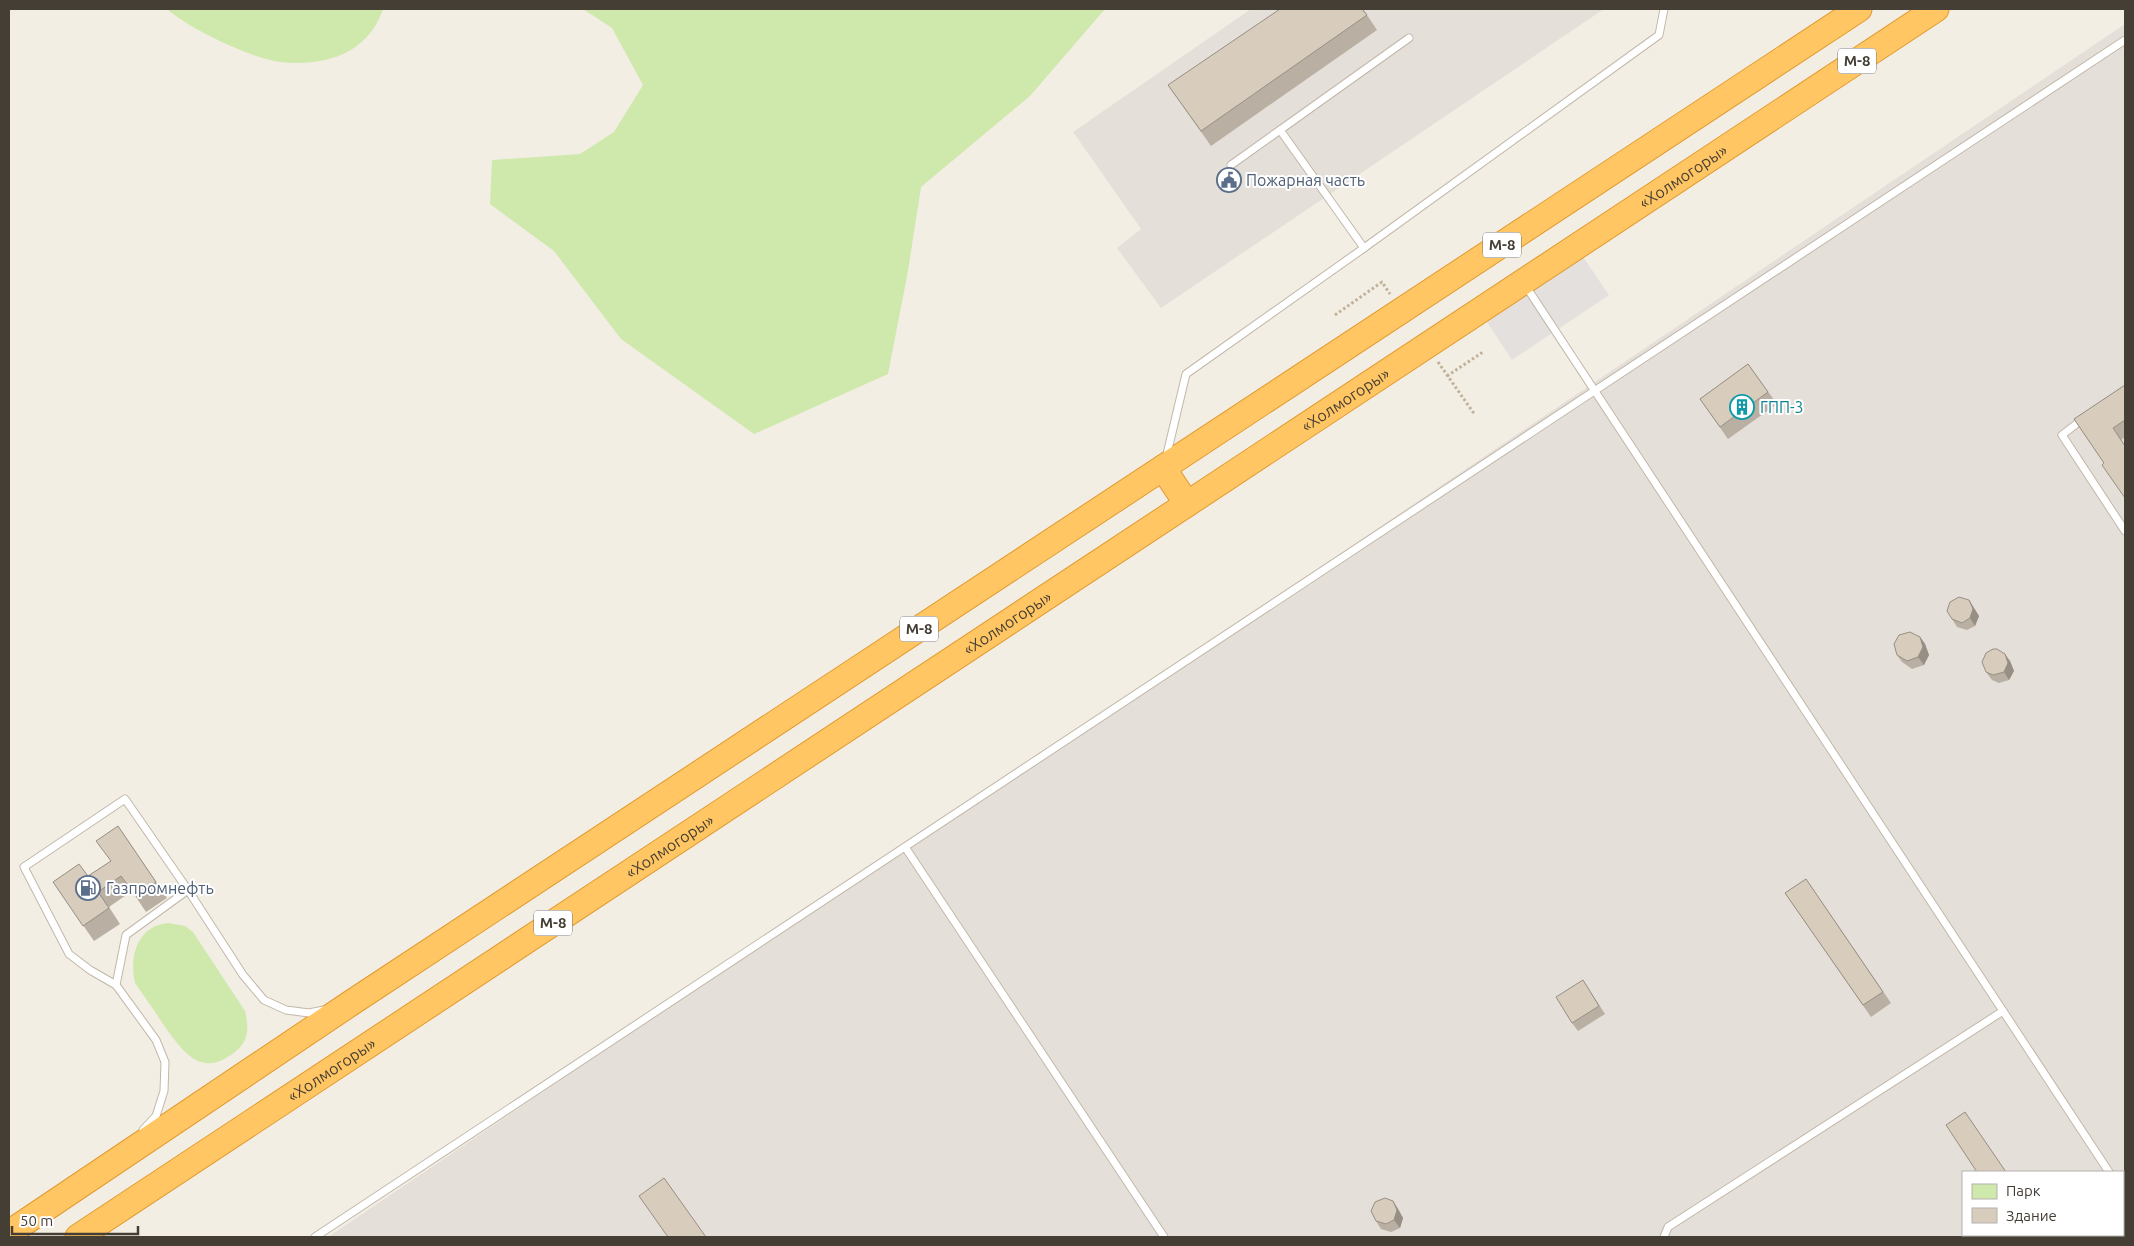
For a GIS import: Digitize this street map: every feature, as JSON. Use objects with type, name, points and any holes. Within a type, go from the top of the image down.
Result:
[{"type":"highway","name":"М-8","points":[[9,1233],[351,1003],[1859,9]]},
{"type":"highway","name":"«Холмогоры»","points":[[78,1237],[1936,9]]},
{"type":"highway","points":[[1163,468],[1187,504]]},
{"type":"lane","points":[[1163,468],[1186,374],[1659,35],[1664,9]]},
{"type":"lane","points":[[1231,165],[1409,38]]},
{"type":"lane","points":[[315,1237],[2125,40]]},
{"type":"lane","points":[[1280,130],[1364,248]]},
{"type":"lane","points":[[1523,283],[2108,1171]]},
{"type":"lane","points":[[2093,412],[2062,435],[2125,531]]},
{"type":"lane","points":[[113,1164],[156,1116],[164,1091],[165,1062],[156,1040],[116,985],[90,970],[69,954],[24,867],[126,799],[244,975],[264,1000],[286,1010],[309,1013],[351,1003]]},
{"type":"lane","points":[[905,847],[1164,1237]]},
{"type":"lane","points":[[116,985],[126,935],[188,890]]},
{"type":"lane","points":[[1664,1237],[1668,1227],[2003,1011]]},
{"type":"path","points":[[1447,376],[1483,352]]},
{"type":"shaded area","name":"Пожарная часть","points":[[1251,9],[1604,9],[1161,308],[1117,248],[1141,229],[1073,132]]},
{"type":"shaded area","points":[[2125,24],[2125,1237],[328,1237]]},
{"type":"shaded area","points":[[1583,257],[1609,295],[1512,360],[1487,322]]},
{"type":"green space","points":[[167,9],[383,9],[367,37],[355,47],[328,59],[296,63],[267,59],[237,49],[205,34]]},
{"type":"green space","points":[[583,9],[1105,9],[1030,96],[921,187],[908,271],[888,374],[754,434],[621,339],[554,251],[490,204],[492,160],[580,154],[614,132],[643,85],[612,28]]},
{"type":"green space","points":[[168,923],[185,926],[193,932],[245,1011],[247,1033],[243,1043],[240,1048],[223,1060],[212,1063],[202,1062],[185,1052],[170,1034],[135,983],[133,963],[142,936],[157,925]]},
{"type":"building","points":[[1280,9],[1362,9],[1367,15],[1201,131],[1168,85]]},
{"type":"building","points":[[1748,364],[1768,392],[1720,427],[1700,399]]},
{"type":"building","points":[[2125,385],[2125,420],[2113,428],[2125,446],[2125,498],[2074,419]]},
{"type":"building","points":[[1959,597],[1969,600],[1973,609],[1970,618],[1962,623],[1952,619],[1947,611],[1950,602]]},
{"type":"building","points":[[1910,632],[1920,637],[1923,647],[1918,657],[1907,661],[1897,655],[1894,644],[1899,635]]},
{"type":"building","points":[[1997,649],[2005,654],[2008,663],[2004,672],[1993,675],[1986,672],[1982,662],[1986,653]]},
{"type":"building","points":[[118,826],[156,882],[136,896],[121,876],[98,892],[109,908],[83,926],[53,882],[79,864],[88,876],[111,861],[96,841]]},
{"type":"building","points":[[1806,879],[1883,992],[1863,1005],[1785,893]]},
{"type":"building","points":[[1583,980],[1599,1006],[1572,1023],[1556,997]]},
{"type":"building","points":[[1965,1112],[2005,1171],[1976,1171],[1946,1125]]},
{"type":"building","points":[[664,1178],[706,1237],[668,1237],[639,1196]]},
{"type":"building","points":[[1385,1198],[1393,1201],[1397,1210],[1394,1220],[1386,1224],[1376,1221],[1371,1211],[1375,1202]]},
{"type":"place","name":"Пожарная часть","points":[[1229,180]]},
{"type":"place","name":"ГПП-3","points":[[1742,407]]},
{"type":"place","name":"Газпромнефть","points":[[88,888]]}]
